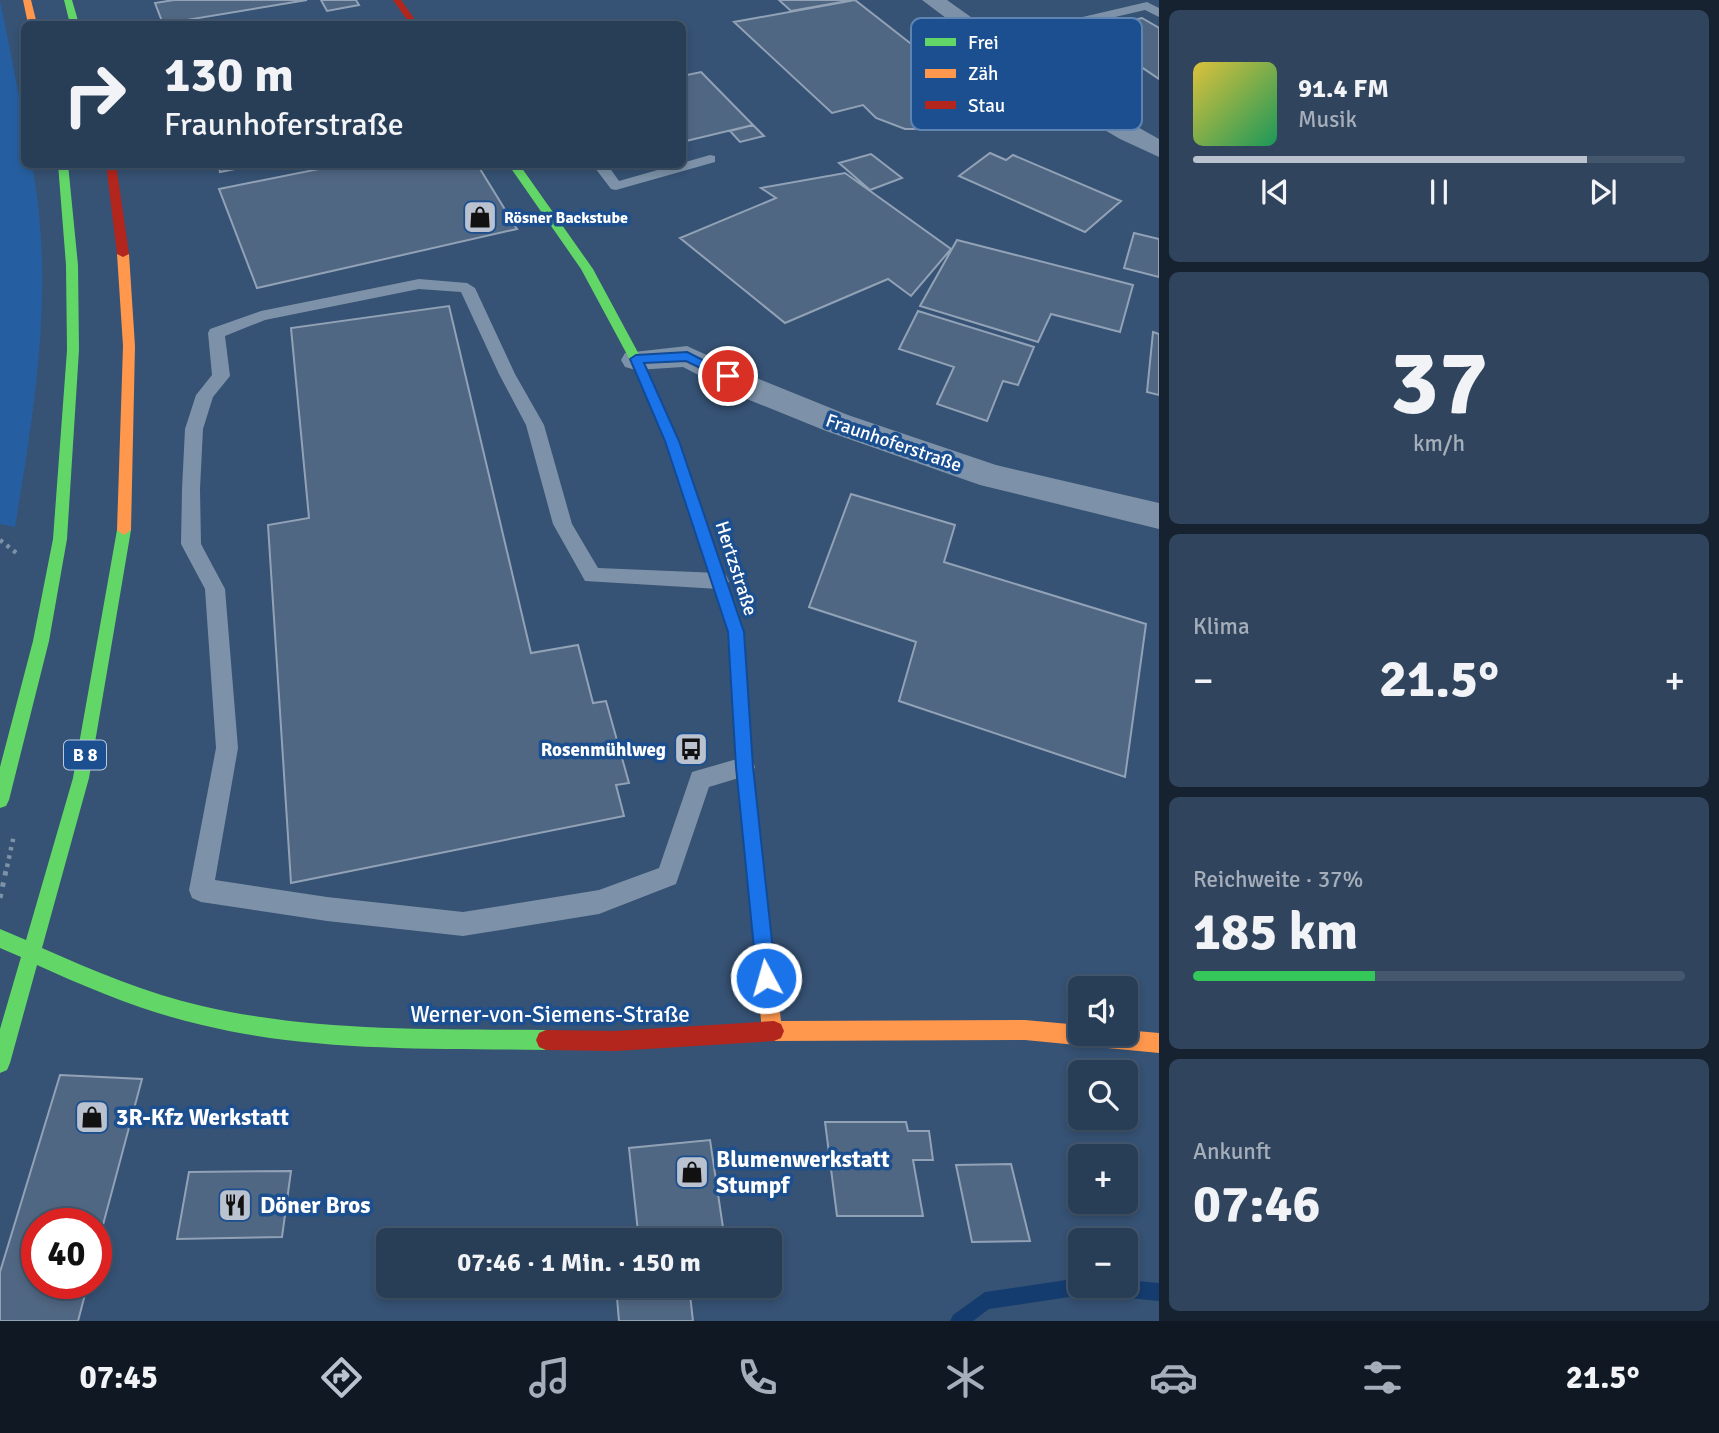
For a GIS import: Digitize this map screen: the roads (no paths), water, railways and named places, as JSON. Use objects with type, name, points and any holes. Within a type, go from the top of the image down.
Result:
[{"type":"main road","points":[[27,0],[32,21]]},
{"type":"main road","points":[[68,0],[74,21]]},
{"type":"main road","points":[[397,0],[412,21]]},
{"type":"main road","points":[[0,800],[41,641],[60,539],[74,350],[71,240],[63,168]]},
{"type":"main road","name":"B 8","points":[[0,1063],[81,778],[124,530],[129,333],[125,269],[112,168]]},
{"type":"main road","name":"Hertzstraße","points":[[516,168],[587,269],[636,359],[672,441],[736,632],[744,767],[772,1031]]},
{"type":"main road","name":"Werner-von-Siemens-Straße","points":[[0,938],[88,979],[202,1016],[336,1037],[615,1041],[772,1031],[1025,1030],[1159,1042]]},
{"type":"street","points":[[933,0],[958,18]]},
{"type":"street","points":[[1119,130],[1159,149]]},
{"type":"street","name":"Fraunhoferstraße","points":[[636,359],[687,356],[748,387],[825,418],[953,462],[992,475],[1159,516]]},
{"type":"lane","points":[[1095,18],[1147,6],[1159,13]]},
{"type":"lane","points":[[686,166],[710,159]]},
{"type":"lane","points":[[602,168],[616,186],[679,168]]},
{"type":"lane","points":[[719,581],[592,576],[563,524],[535,425],[507,374],[467,288],[419,284],[261,316],[216,333],[220,376],[205,395],[194,429],[191,544],[215,589],[227,748],[201,890],[327,909],[463,924],[599,902],[668,876],[700,779],[744,767]]},
{"type":"waterway","points":[[959,1321],[985,1301],[1068,1289]]},
{"type":"waterway","points":[[1138,1290],[1159,1292]]},
{"type":"place","name":"Rösner Backstube","points":[[480,217]]},
{"type":"place","name":"Rosenmühlweg","points":[[691,749]]},
{"type":"place","name":"3R-Kfz Werkstatt","points":[[92,1117]]},
{"type":"place","name":"Blumenwerkstatt Stumpf","points":[[692,1172]]},
{"type":"place","name":"Döner Bros","points":[[235,1205]]}]
